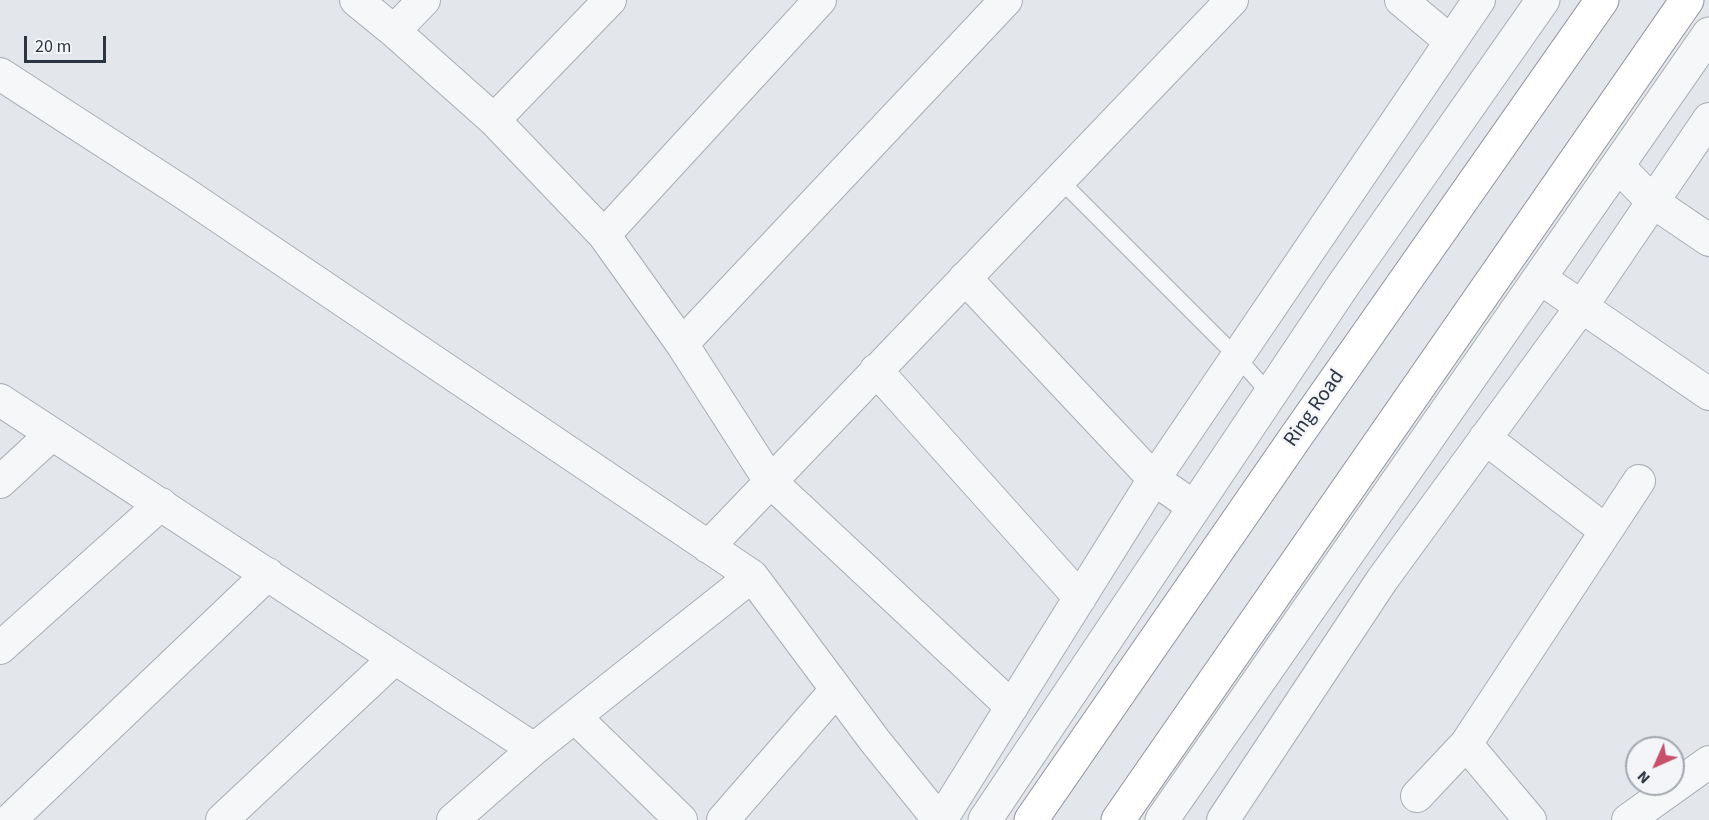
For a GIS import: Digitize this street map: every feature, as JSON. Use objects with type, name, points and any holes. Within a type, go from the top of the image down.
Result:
[{"type":"highway","name":"Ring Road","points":[[1031,820],[1602,0]]},
{"type":"highway","points":[[1118,820],[1687,0]]},
{"type":"street","points":[[356,0],[494,120],[604,235],[682,344],[770,481],[1012,707]]},
{"type":"street","points":[[394,31],[424,0]]},
{"type":"street","points":[[494,120],[610,0]]},
{"type":"street","points":[[604,235],[820,0]]},
{"type":"street","points":[[682,344],[1006,0]]},
{"type":"street","points":[[708,547],[1232,0]]},
{"type":"street","points":[[1401,0],[1450,41]]},
{"type":"street","points":[[0,74],[184,193],[752,576],[875,741],[940,820],[1154,479],[1479,0]]},
{"type":"street","points":[[985,820],[1344,284],[1542,0]]},
{"type":"street","points":[[1162,820],[1709,34]]},
{"type":"street","points":[[1223,820],[1382,580],[1582,306],[1709,119]]},
{"type":"street","points":[[1618,166],[1653,202],[1709,240]]},
{"type":"street","points":[[965,278],[1154,479],[1194,507]]},
{"type":"street","points":[[1540,278],[1709,394]]},
{"type":"street","points":[[876,370],[1080,598]]},
{"type":"street","points":[[0,400],[534,749]]},
{"type":"street","points":[[0,482],[52,434]]},
{"type":"street","points":[[1485,438],[1606,531]]},
{"type":"street","points":[[1417,796],[1466,744],[1639,481]]},
{"type":"street","points":[[0,648],[161,504]]},
{"type":"street","points":[[10,820],[268,574]]},
{"type":"street","points":[[453,820],[534,749],[752,576]]},
{"type":"street","points":[[222,820],[395,658]]},
{"type":"street","points":[[723,820],[836,690]]},
{"type":"street","points":[[575,717],[681,820]]},
{"type":"street","points":[[1466,744],[1530,820]]},
{"type":"street","points":[[1628,820],[1709,762]]},
{"type":"lane","points":[[1060,180],[1237,357],[1270,394]]}]
